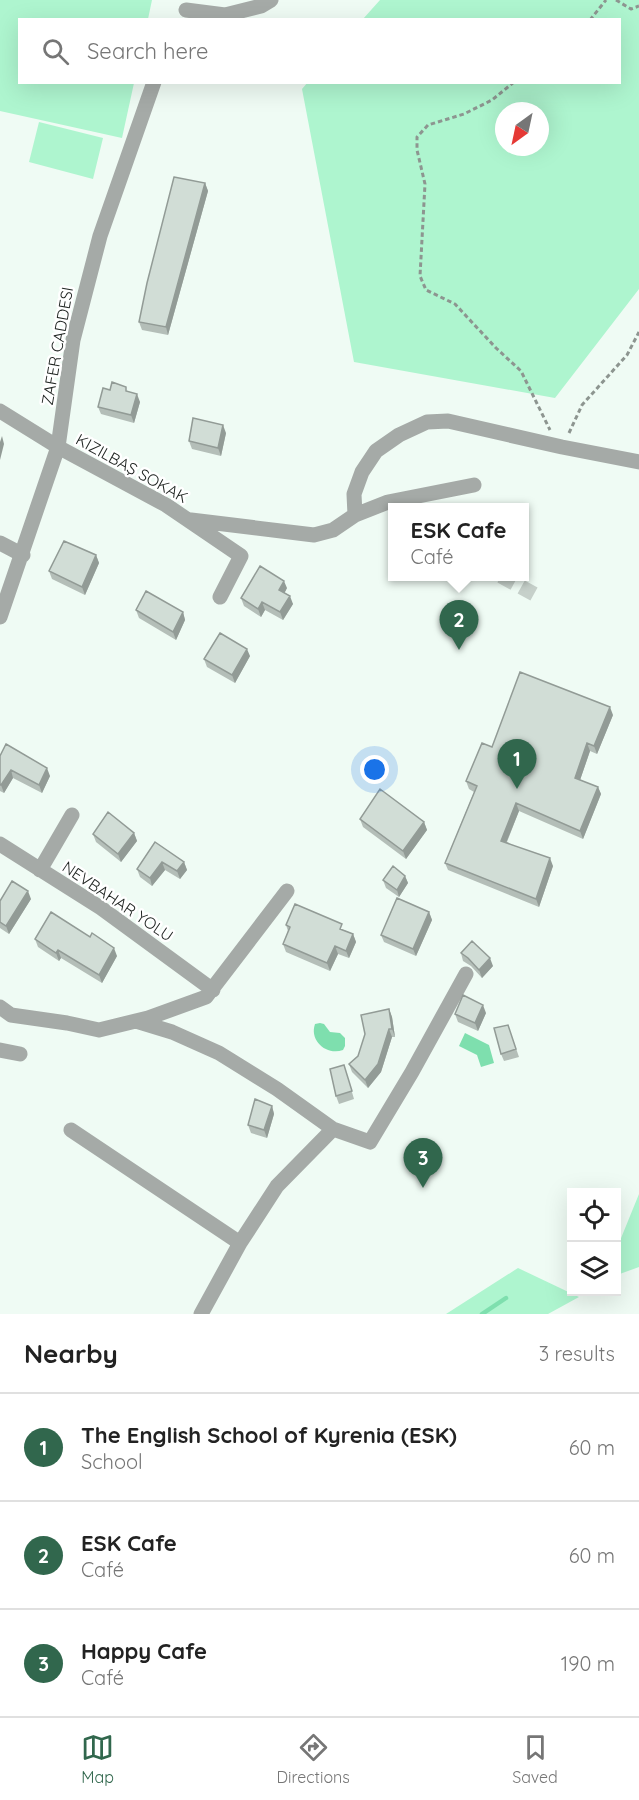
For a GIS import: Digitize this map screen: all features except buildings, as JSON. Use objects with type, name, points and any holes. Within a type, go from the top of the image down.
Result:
[{"type":"street","points":[[186,10],[225,15],[261,6],[271,0]]},
{"type":"street","name":"ZAFER CADDESI","points":[[0,617],[58,447],[73,340],[100,236],[153,84]]},
{"type":"street","name":"KIZILBAŞ SOKAK","points":[[0,411],[58,447],[166,505],[241,556],[220,597]]},
{"type":"street","points":[[355,515],[354,494],[362,471],[376,451],[399,435],[427,423],[448,421],[639,462]]},
{"type":"street","points":[[188,520],[314,535],[333,530],[355,515],[388,502],[474,485]]},
{"type":"street","points":[[0,543],[23,555]]},
{"type":"street","points":[[40,870],[72,815]]},
{"type":"street","name":"NEVBAHAR YOLU","points":[[0,844],[101,908],[213,990]]},
{"type":"street","points":[[0,1007],[11,1015],[99,1030],[136,1021],[206,997],[287,891]]},
{"type":"street","points":[[136,1021],[172,1032],[219,1053],[277,1089],[333,1130],[370,1142],[466,974]]},
{"type":"street","points":[[0,1050],[20,1054]]},
{"type":"street","points":[[71,1130],[240,1243]]},
{"type":"street","points":[[201,1314],[240,1243],[277,1186],[333,1130]]},
{"type":"path","points":[[592,18],[606,0]]},
{"type":"path","points":[[616,0],[631,9],[639,6]]},
{"type":"path","points":[[512,84],[492,100],[464,114],[428,125],[417,137],[417,150],[425,184],[420,276],[426,290],[455,304],[521,371],[546,424],[562,447],[582,405],[627,355],[639,332]]},
{"type":"shaded area","points":[[0,0],[152,0],[148,18],[18,18],[18,84],[134,84],[122,138],[0,111]]},
{"type":"shaded area","points":[[380,0],[639,0],[639,289],[555,398],[354,362],[302,89],[306,84],[621,84],[621,18],[364,18]]},
{"type":"shaded area","points":[[39,122],[103,138],[93,179],[29,162]]},
{"type":"shaded area","points":[[315,1024],[324,1024],[330,1032],[340,1033],[345,1038],[343,1050],[331,1051],[321,1046],[314,1030]]},
{"type":"shaded area","points":[[465,1033],[489,1045],[494,1063],[481,1067],[477,1055],[459,1046]]},
{"type":"shaded area","points":[[639,1194],[639,1267],[621,1274],[621,1238]]},
{"type":"shaded area","points":[[518,1268],[567,1291],[567,1296],[579,1297],[548,1314],[446,1314]]},
{"type":"waterway","points":[[482,1314],[506,1298]]},
{"type":"tunnel","points":[[510,581],[534,594]]},
{"type":"place","name":"ESK Cafe","points":[[459,650]]},
{"type":"place","name":"The English School of Kyrenia (ESK)","points":[[517,789]]},
{"type":"place","name":"Happy Cafe","points":[[423,1188]]}]
